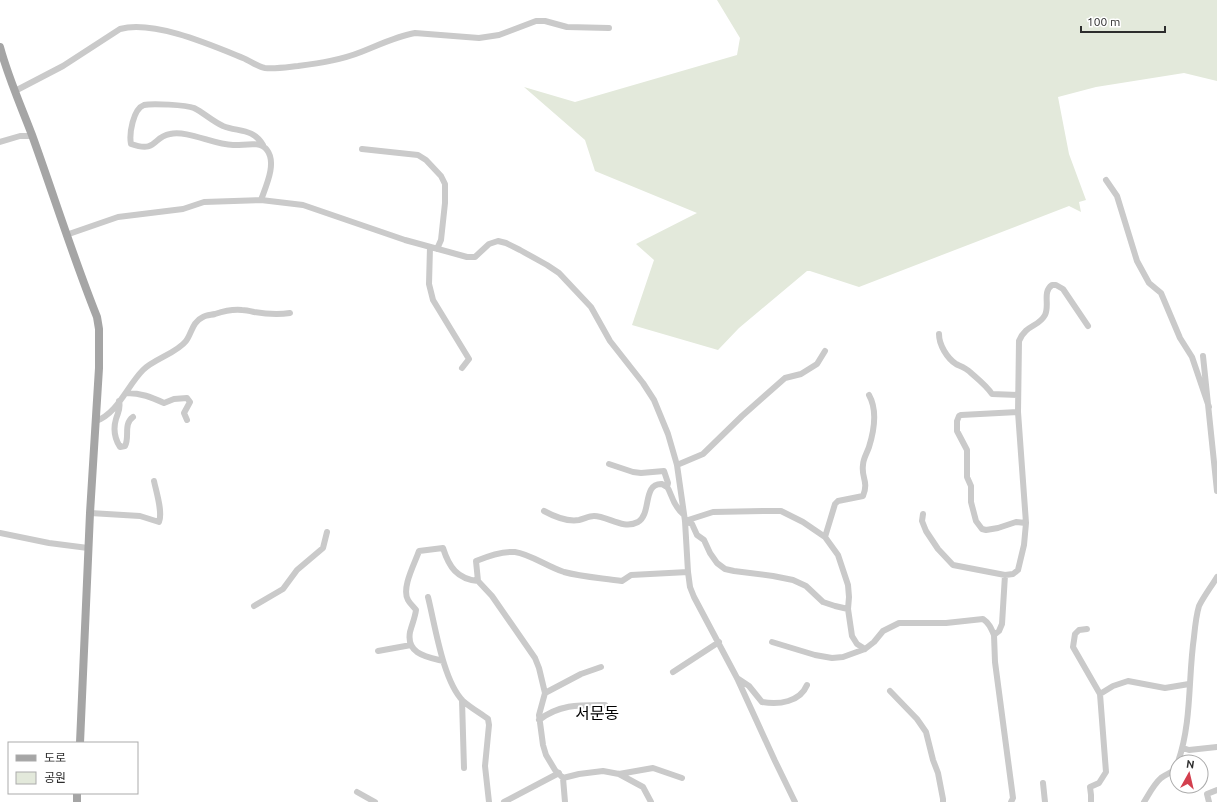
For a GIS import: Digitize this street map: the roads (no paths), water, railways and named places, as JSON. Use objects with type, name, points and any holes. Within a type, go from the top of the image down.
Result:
[{"type":"main road","points":[[0,46],[4,62],[32,136],[100,329],[88,548],[80,742]]},
{"type":"street","points":[[15,91],[62,66],[120,29],[130,26],[151,29],[192,39],[245,59],[263,68],[329,62],[359,53],[407,34],[415,33],[479,38],[499,36],[536,21],[545,21],[567,27],[609,28]]},
{"type":"street","points":[[261,200],[271,165],[268,150],[260,140],[245,130],[223,126],[193,108],[181,105],[145,105],[136,113],[130,137],[132,144],[144,147],[153,145],[163,137],[170,134],[198,137],[232,145],[263,145]]},
{"type":"street","points":[[0,142],[20,136],[32,136]]},
{"type":"street","points":[[362,149],[418,155],[426,160],[441,176],[444,184],[444,215],[441,240],[433,248],[429,284],[433,300],[469,359],[462,368]]},
{"type":"street","points":[[1106,180],[1117,196],[1137,262],[1149,283],[1161,293],[1180,338],[1192,357],[1209,407]]},
{"type":"street","points":[[66,235],[118,217],[183,209],[204,202],[261,200],[303,205],[433,248],[467,257],[475,257],[488,244],[498,241],[520,250],[559,273],[591,307],[610,341],[643,383],[654,400],[668,434],[677,465],[684,518],[690,588],[737,678],[795,802]]},
{"type":"street","points":[[923,514],[922,520],[926,531],[942,554],[953,565],[1005,575],[1013,574],[1018,570],[1024,545],[1026,523],[1018,412],[1019,341],[1022,333],[1040,321],[1046,313],[1047,293],[1049,287],[1052,285],[1056,285],[1063,289],[1088,326]]},
{"type":"street","points":[[96,421],[107,415],[144,369],[185,342],[190,330],[203,317],[232,310],[244,310],[268,314],[290,313]]},
{"type":"street","points":[[939,334],[939,340],[951,359],[970,371],[979,381],[988,387],[992,394],[1018,395]]},
{"type":"street","points":[[677,465],[703,454],[785,378],[800,374],[817,364],[825,351]]},
{"type":"street","points":[[1204,356],[1217,491]]},
{"type":"street","points":[[126,393],[137,393],[152,397],[164,403],[174,399],[187,398],[190,402],[184,413],[187,420]]},
{"type":"street","points":[[825,537],[835,504],[838,501],[863,496],[866,482],[863,474],[863,465],[873,434],[873,402],[869,396]]},
{"type":"street","points":[[119,401],[121,407],[115,427],[115,436],[120,447],[125,446],[128,441],[128,424],[133,417]]},
{"type":"street","points":[[1018,412],[960,415],[956,426],[959,436],[967,450],[967,477],[971,486],[971,502],[976,521],[982,529],[986,530],[1016,522],[1026,523]]},
{"type":"street","points":[[609,464],[637,473],[664,471],[668,483],[667,487],[676,507],[684,518],[692,524],[697,535],[704,540],[713,558],[725,569],[793,580],[806,586],[823,602],[848,609]]},
{"type":"street","points":[[90,514],[140,516],[159,522],[159,507],[154,481]]},
{"type":"street","points":[[544,511],[551,516],[561,519],[577,520],[594,516],[621,524],[635,523],[642,519],[646,511],[648,496],[651,489],[655,485],[663,484],[667,487]]},
{"type":"street","points":[[684,518],[713,512],[781,511],[803,522],[825,537],[838,554],[848,585],[848,609],[852,636],[857,644],[865,649]]},
{"type":"street","points":[[254,606],[283,589],[298,570],[323,548],[328,532]]},
{"type":"street","points":[[0,533],[49,543],[88,548]]},
{"type":"street","points":[[443,661],[425,657],[416,653],[409,638],[416,610],[408,600],[406,592],[407,584],[419,551],[443,548],[446,559],[459,576],[467,580],[478,581]]},
{"type":"street","points":[[565,802],[561,775],[555,770],[546,755],[540,734],[539,715],[545,693],[539,668],[535,658],[492,596],[478,581],[476,561],[498,553],[514,552],[525,555],[564,572],[622,581],[631,575],[688,572]]},
{"type":"street","points":[[994,635],[999,631],[1002,624],[1005,575]]},
{"type":"street","points":[[1181,754],[1183,748],[1187,720],[1192,649],[1199,606],[1217,577]]},
{"type":"street","points":[[428,597],[447,673],[462,700],[476,712],[488,719],[489,724],[485,766],[489,802]]},
{"type":"street","points":[[772,642],[815,655],[832,658],[843,657],[865,649],[874,642],[883,631],[899,622],[946,623],[983,619],[990,627],[994,635],[994,662],[1013,798],[1011,802]]},
{"type":"street","points":[[1087,628],[1080,630],[1075,634],[1074,647],[1100,694],[1106,772],[1099,783],[1090,787],[1090,802]]},
{"type":"street","points":[[672,672],[718,642]]},
{"type":"street","points":[[378,652],[411,645]]},
{"type":"street","points":[[545,693],[581,674],[601,667]]},
{"type":"street","points":[[737,678],[749,686],[762,702],[767,703],[777,703],[802,695],[807,685]]},
{"type":"street","points":[[1100,694],[1113,686],[1128,681],[1166,688],[1189,684]]},
{"type":"street","points":[[890,691],[917,719],[926,732],[938,773],[943,802]]},
{"type":"street","points":[[462,700],[464,768]]},
{"type":"street","points":[[539,720],[562,707],[605,705]]},
{"type":"street","points":[[1183,748],[1189,750],[1217,747]]},
{"type":"street","points":[[619,774],[653,768],[682,778]]},
{"type":"street","points":[[504,802],[561,775],[603,771],[619,774],[643,787],[652,802]]},
{"type":"street","points":[[1144,802],[1157,783],[1169,774]]},
{"type":"street","points":[[1043,783],[1045,802]]},
{"type":"street","points":[[1209,802],[1207,794],[1217,790]]},
{"type":"street","points":[[357,792],[375,802]]},
{"type":"district","name":"서문동","points":[[597,713]]}]
